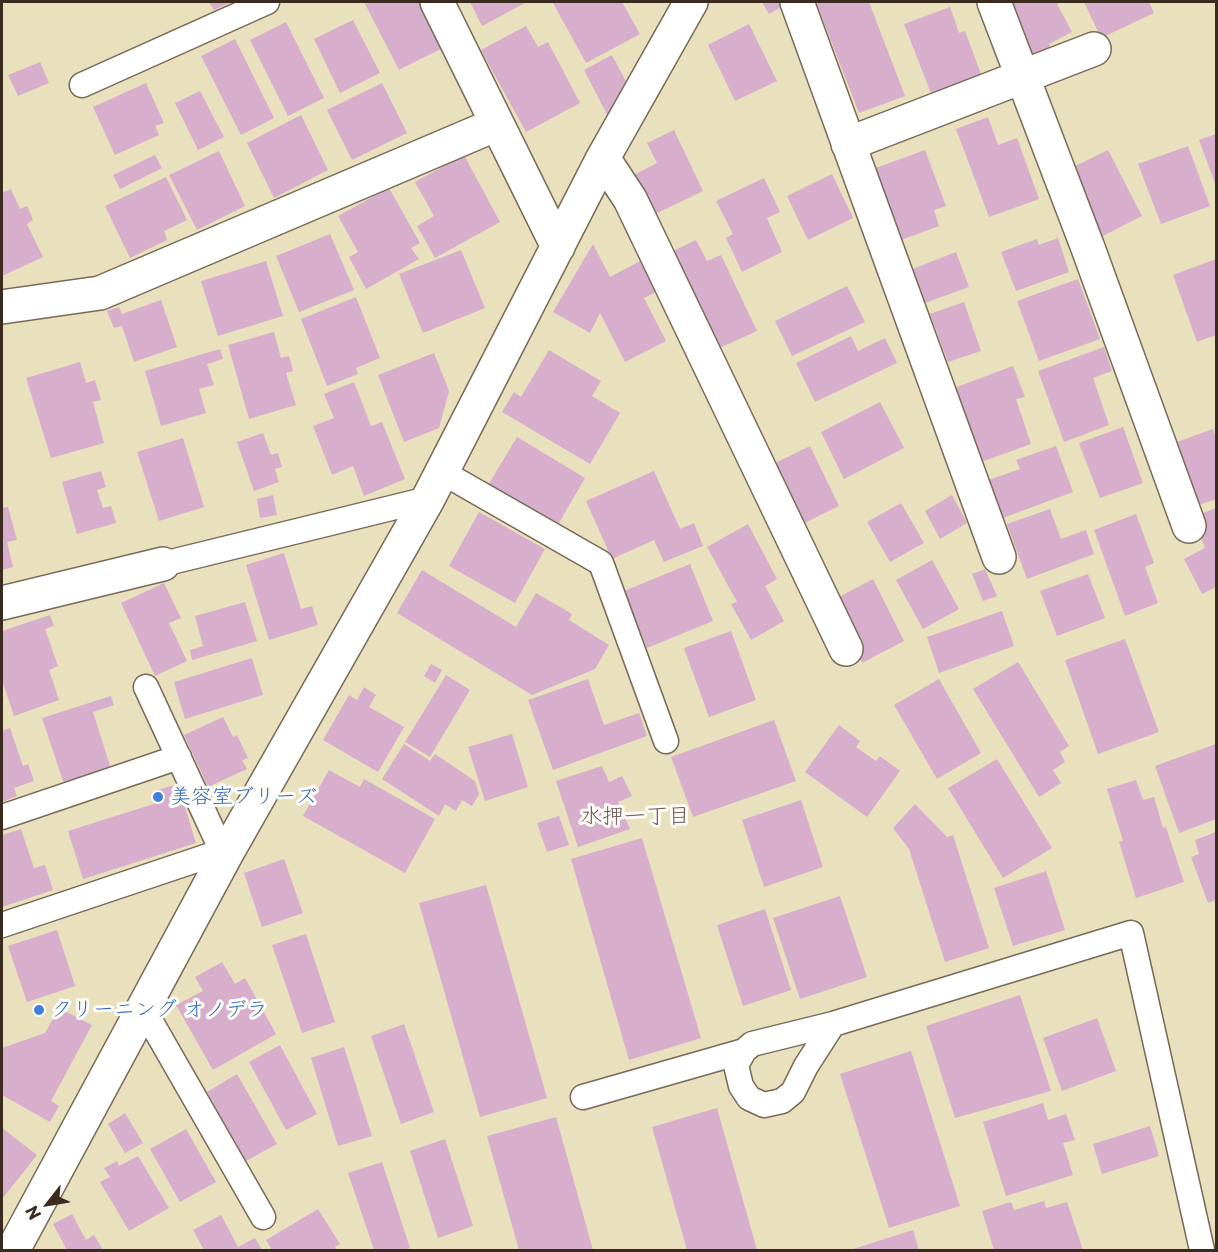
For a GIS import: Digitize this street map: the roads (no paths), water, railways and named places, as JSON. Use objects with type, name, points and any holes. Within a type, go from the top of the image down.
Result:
[{"type":"street","points":[[437,2],[558,247]]},
{"type":"street","points":[[13,1251],[226,850],[435,485],[603,158],[692,2]]},
{"type":"street","points":[[797,2],[999,557]]},
{"type":"street","points":[[994,2],[1088,248],[1189,526]]},
{"type":"street","points":[[848,144],[1094,49]]},
{"type":"street","points":[[2,307],[100,293],[497,124]]},
{"type":"street","points":[[603,158],[630,199],[846,649]]},
{"type":"street","points":[[2,603],[163,564]]},
{"type":"lane","points":[[82,85],[267,2]]},
{"type":"lane","points":[[163,564],[435,485],[601,563],[666,741]]},
{"type":"lane","points":[[2,926],[226,850],[146,687]]},
{"type":"lane","points":[[2,817],[179,758]]},
{"type":"lane","points":[[833,1024],[806,1065],[794,1092],[782,1101],[764,1105],[749,1098],[741,1086],[736,1065],[744,1051],[752,1044],[833,1024],[1131,933],[1202,1251]]},
{"type":"lane","points":[[143,1008],[263,1217]]},
{"type":"lane","points":[[583,1097],[744,1051]]},
{"type":"place","name":"美容室ブリーズ","points":[[158,797]]},
{"type":"place","name":"クリーニング オノデラ","points":[[39,1010]]},
{"type":"district","name":"水押一丁目","points":[[635,817]]}]
